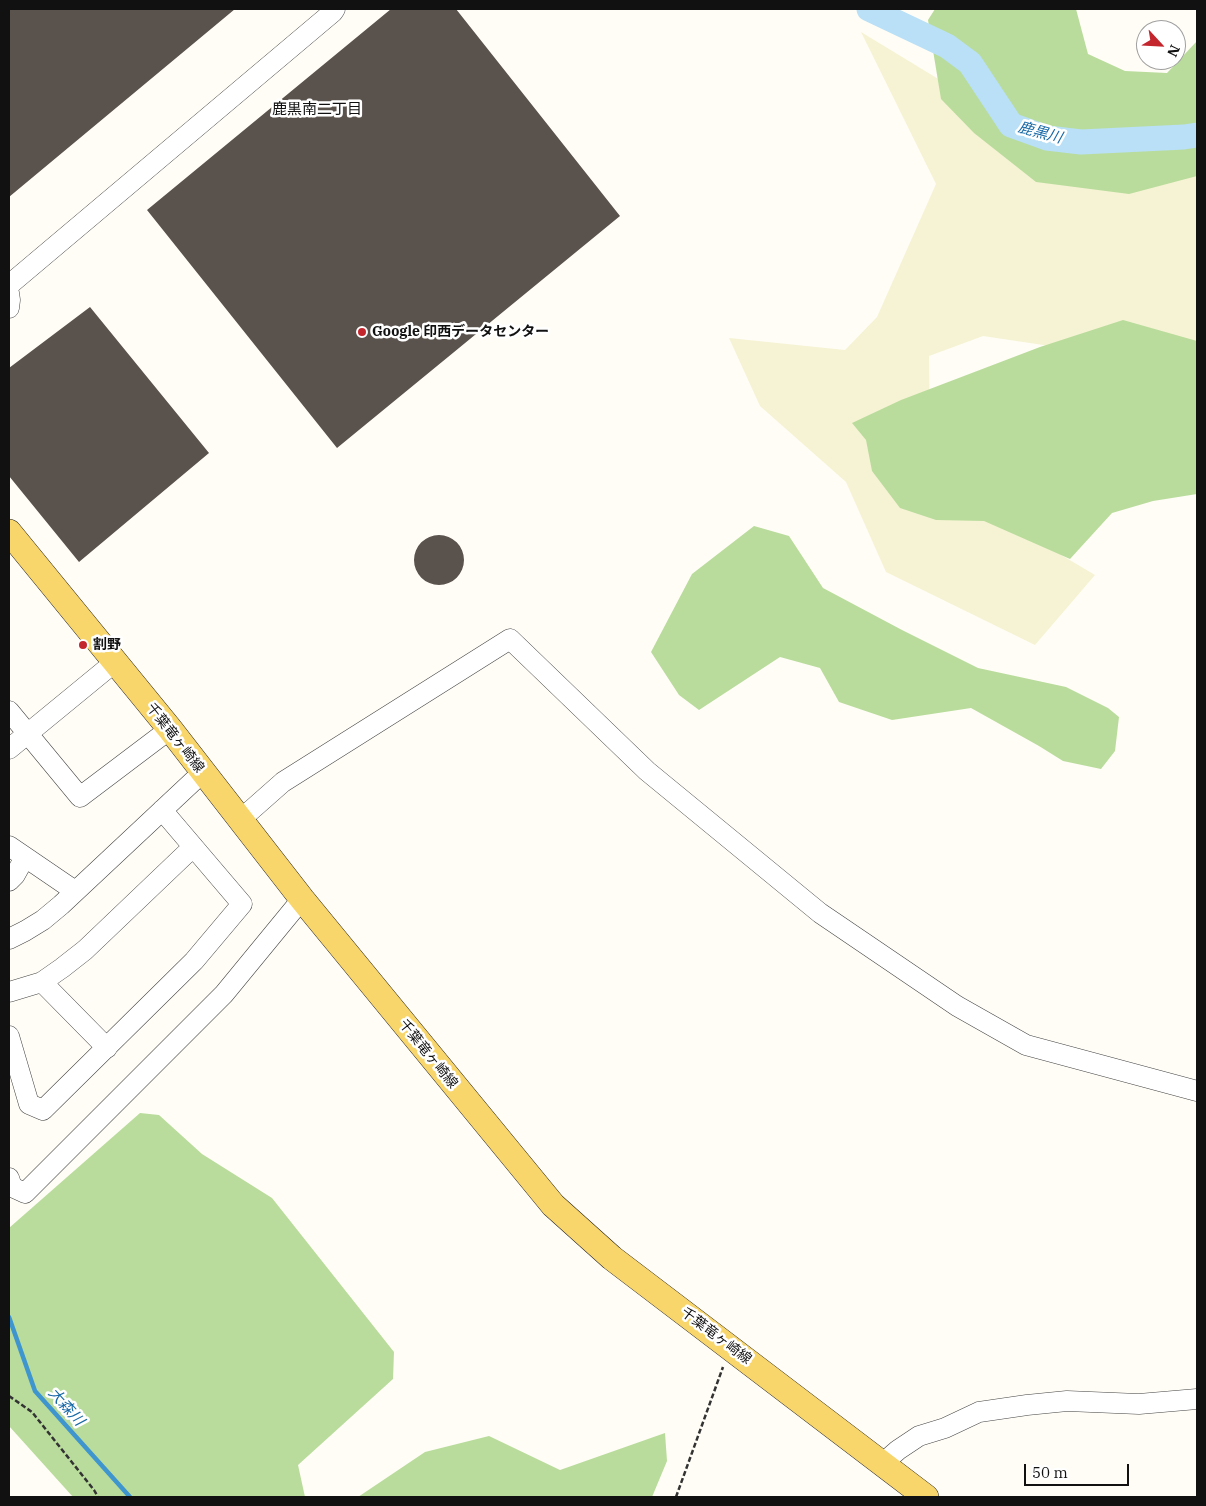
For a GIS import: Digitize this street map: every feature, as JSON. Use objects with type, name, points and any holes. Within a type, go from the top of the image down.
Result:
[{"type":"main road","name":"千葉竜ヶ崎線","points":[[9,532],[170,729],[302,899],[554,1205],[612,1258],[926,1497]]},
{"type":"street","points":[[9,285],[335,9]]},
{"type":"street","points":[[9,293],[9,308]]},
{"type":"street","points":[[240,820],[283,782],[510,639],[647,771],[820,913],[957,1006],[1026,1045],[1197,1091]]},
{"type":"street","points":[[9,749],[115,662]]},
{"type":"street","points":[[9,711],[80,797],[170,729]]},
{"type":"street","points":[[9,939],[25,932],[43,920],[76,892],[203,772]]},
{"type":"street","points":[[9,1036],[29,1104],[43,1110],[194,961],[242,904],[162,810]]},
{"type":"street","points":[[9,846],[76,892]]},
{"type":"street","points":[[9,992],[42,982],[85,950],[194,847]]},
{"type":"street","points":[[9,881],[26,857]]},
{"type":"street","points":[[9,1178],[12,1187],[25,1193],[224,994],[302,899]]},
{"type":"street","points":[[42,982],[107,1048]]},
{"type":"street","points":[[882,1464],[898,1450],[919,1436],[945,1428],[979,1412],[1067,1401],[1139,1404],[1197,1399]]},
{"type":"path","points":[[676,1497],[730,1347]]},
{"type":"path","points":[[9,1396],[32,1412],[98,1497]]},
{"type":"shaded area","points":[[861,32],[991,111],[1197,155],[1197,360],[1150,361],[983,336],[929,356],[930,448],[1019,530],[1095,575],[1035,645],[886,572],[846,482],[760,406],[729,338],[845,350],[877,317],[936,184]]},
{"type":"green space","points":[[935,9],[1076,9],[1088,54],[1125,71],[1167,73],[1170,70],[1186,70],[1186,53],[1197,41],[1197,176],[1129,194],[1036,182],[974,133],[941,99],[928,20]]},
{"type":"green space","points":[[1123,320],[1197,341],[1197,494],[1153,501],[1112,513],[1070,559],[984,521],[936,520],[900,508],[872,471],[866,440],[852,423],[901,400],[1040,347]]},
{"type":"green space","points":[[754,526],[789,536],[823,588],[902,630],[978,668],[1066,687],[1108,708],[1119,717],[1115,751],[1101,769],[1063,761],[971,708],[892,720],[839,702],[820,668],[780,657],[699,710],[679,695],[651,652],[692,574]]},
{"type":"green space","points":[[140,1113],[159,1115],[202,1154],[272,1198],[394,1352],[393,1379],[298,1465],[305,1497],[73,1497],[9,1426],[9,1228]]},
{"type":"green space","points":[[665,1433],[667,1461],[652,1497],[358,1497],[425,1452],[489,1436],[560,1470]]},
{"type":"building","points":[[9,9],[235,9],[9,197]]},
{"type":"building","name":"Google 印西データセンター","points":[[391,9],[456,9],[620,216],[337,448],[147,210]]},
{"type":"building","points":[[90,307],[209,453],[79,562],[9,476],[9,368]]},
{"type":"building","points":[[439,535],[448,537],[459,546],[464,560],[462,569],[453,580],[439,585],[430,583],[419,574],[414,560],[416,551],[425,540]]},
{"type":"waterway","name":"鹿黒川","points":[[869,9],[947,46],[970,63],[1011,125],[1047,138],[1081,142],[1197,135]]},
{"type":"waterway","name":"大森川","points":[[9,1317],[35,1391],[130,1497]]},
{"type":"place","name":"Google 印西データセンター","points":[[362,332]]},
{"type":"place","name":"割野","points":[[83,645]]},
{"type":"district","name":"鹿黒南二丁目","points":[[317,110]]}]
